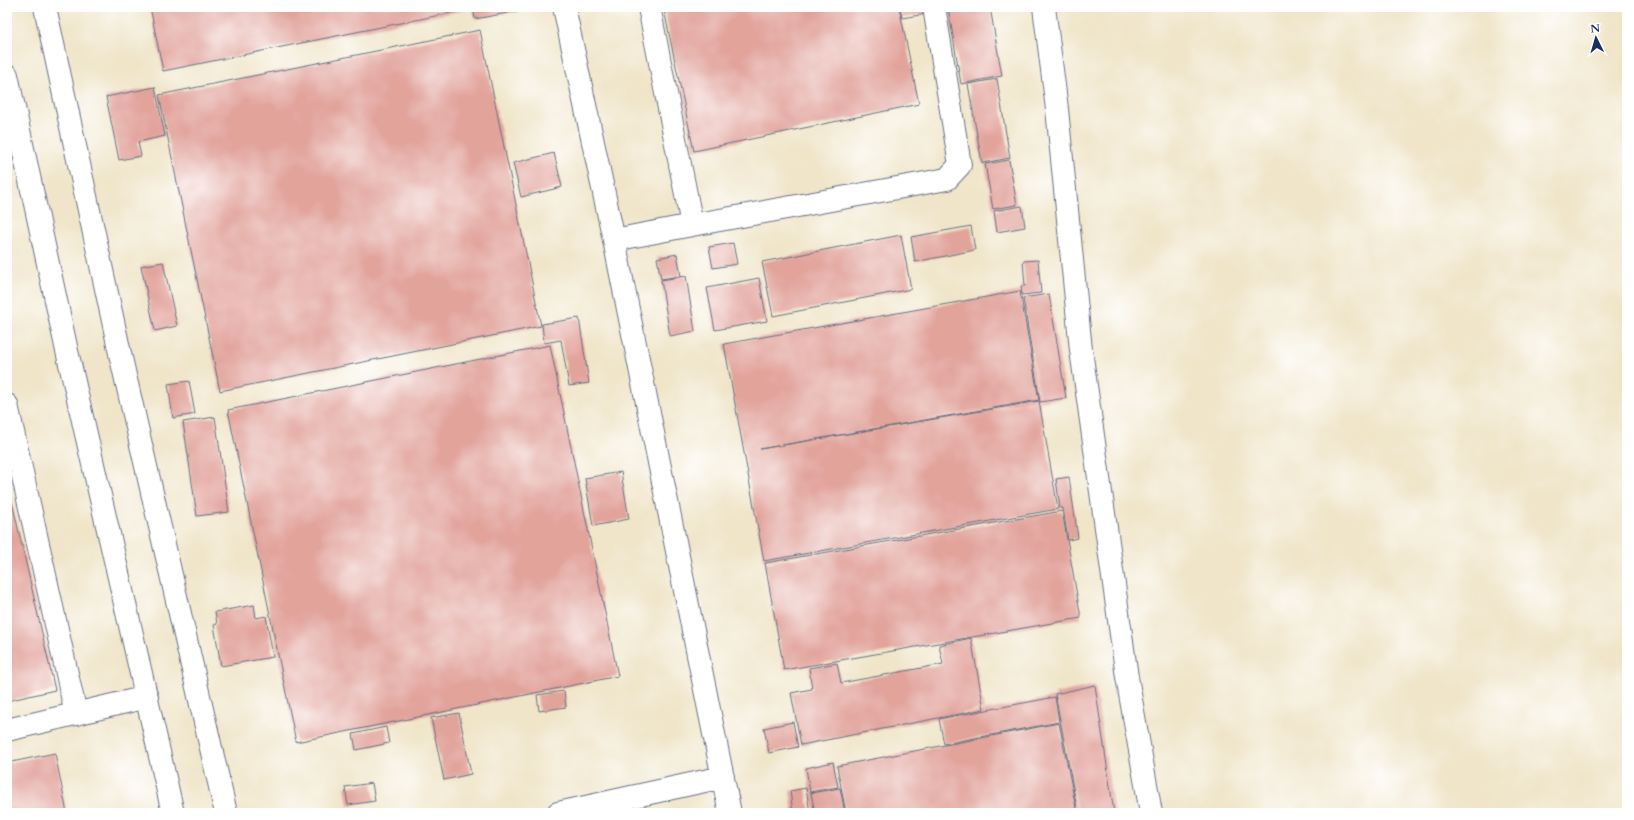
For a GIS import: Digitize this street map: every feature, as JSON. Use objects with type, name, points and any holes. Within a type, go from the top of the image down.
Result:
[{"type":"street","points":[[45,7],[121,358],[226,813]]},
{"type":"street","points":[[564,7],[614,240],[730,813]]},
{"type":"street","points":[[649,7],[692,224]]},
{"type":"street","points":[[614,240],[692,224],[947,179],[960,165],[934,7]]},
{"type":"street","points":[[1044,7],[1057,109],[1081,350],[1127,677],[1151,813]]},
{"type":"street","points":[[7,75],[69,359],[173,813]]},
{"type":"street","points":[[7,405],[76,714]]},
{"type":"street","points":[[7,730],[147,697]]},
{"type":"street","points":[[558,813],[722,777]]},
{"type":"building","points":[[150,7],[469,7],[470,9],[163,71]]},
{"type":"building","points":[[473,7],[528,7],[529,9],[475,19]]},
{"type":"building","points":[[678,7],[899,7],[919,104],[694,151],[664,10]]},
{"type":"building","points":[[900,7],[930,7],[932,13],[902,18]]},
{"type":"building","points":[[948,7],[990,7],[1002,76],[961,84]]},
{"type":"building","points":[[480,30],[541,326],[220,391],[159,95]]},
{"type":"building","points":[[997,79],[1010,158],[982,163],[968,84]]},
{"type":"building","points":[[155,87],[165,136],[138,142],[141,156],[119,160],[106,97]]},
{"type":"building","points":[[554,153],[562,187],[521,197],[513,163]]},
{"type":"building","points":[[1009,160],[1017,205],[993,209],[985,164]]},
{"type":"building","points":[[1022,206],[1025,227],[997,232],[994,211]]},
{"type":"building","points":[[971,226],[975,250],[915,262],[911,237]]},
{"type":"building","points":[[901,235],[911,289],[773,316],[762,262]]},
{"type":"building","points":[[733,243],[737,264],[713,268],[709,247]]},
{"type":"building","points":[[677,254],[681,276],[661,279],[657,258]]},
{"type":"building","points":[[1038,260],[1041,293],[1022,295],[1021,286],[1025,286],[1023,261]]},
{"type":"building","points":[[163,262],[177,326],[155,331],[141,266]]},
{"type":"building","points":[[686,276],[695,331],[670,336],[661,280]]},
{"type":"building","points":[[759,278],[767,321],[715,330],[707,288]]},
{"type":"building","points":[[1020,291],[1039,400],[760,449],[1039,401],[1058,509],[764,561],[724,344]]},
{"type":"building","points":[[1049,294],[1066,398],[1040,402],[1023,298]]},
{"type":"building","points":[[579,318],[589,383],[569,386],[561,340],[544,343],[542,324]]},
{"type":"building","points":[[550,345],[618,676],[296,742],[228,410]]},
{"type":"building","points":[[189,381],[195,414],[173,418],[168,384]]},
{"type":"building","points":[[215,417],[229,512],[197,516],[183,422]]},
{"type":"building","points":[[621,472],[629,519],[593,526],[585,478]]},
{"type":"building","points":[[1069,477],[1078,538],[1068,540],[1063,508],[1060,508],[1056,479]]},
{"type":"building","points":[[7,480],[55,690],[7,701]]},
{"type":"building","points":[[1062,511],[1081,618],[784,670],[765,563]]},
{"type":"building","points":[[254,605],[256,618],[266,616],[273,657],[221,666],[214,625],[217,624],[215,612]]},
{"type":"building","points":[[971,638],[984,709],[801,745],[791,693],[812,689],[809,668],[837,663],[841,683],[943,664],[939,645]]},
{"type":"building","points":[[1095,685],[1114,813],[1078,813],[1055,694]]},
{"type":"building","points":[[564,691],[566,707],[539,711],[537,695]]},
{"type":"building","points":[[1055,697],[1059,722],[944,744],[939,719]]},
{"type":"building","points":[[459,713],[471,774],[444,780],[431,718]]},
{"type":"building","points":[[793,722],[798,747],[769,753],[764,728]]},
{"type":"building","points":[[1059,723],[1077,813],[846,813],[837,766]]},
{"type":"building","points":[[386,727],[389,743],[356,750],[353,734]]},
{"type":"building","points":[[55,753],[67,813],[7,813],[7,763]]},
{"type":"building","points":[[833,762],[838,787],[810,792],[806,768]]},
{"type":"building","points":[[372,783],[375,801],[348,805],[345,787]]},
{"type":"building","points":[[806,788],[810,813],[793,813],[790,791]]},
{"type":"building","points":[[840,788],[845,813],[815,813],[811,793]]}]
